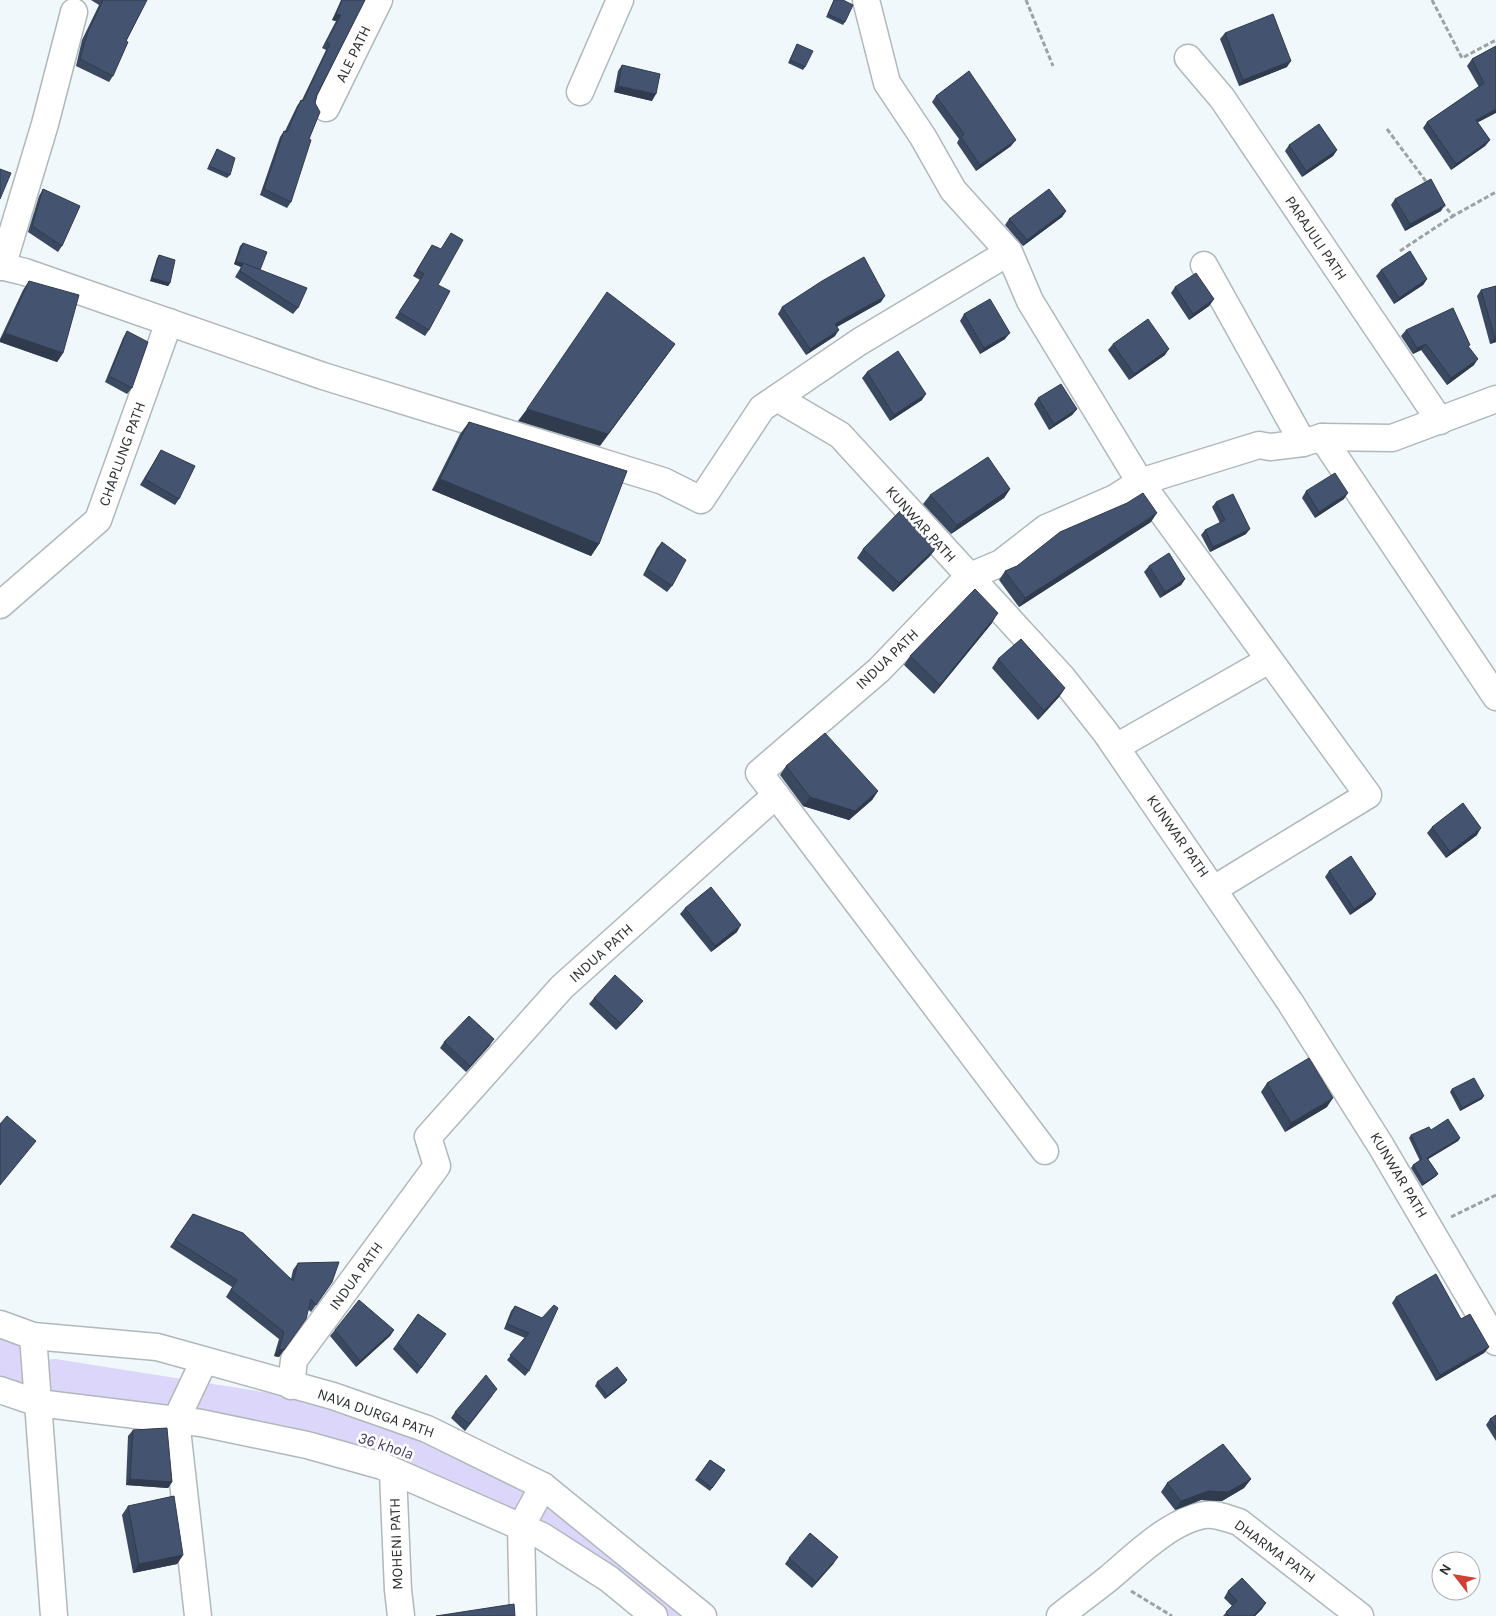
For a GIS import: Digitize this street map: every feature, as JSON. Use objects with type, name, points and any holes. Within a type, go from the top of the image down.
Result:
[{"type":"street","name":"ALE PATH","points":[[326,108],[379,0]]},
{"type":"street","points":[[580,92],[620,0]]},
{"type":"street","points":[[866,0],[886,82],[923,137],[953,190],[1009,252],[1030,301],[1140,482],[1368,795],[1214,889]]},
{"type":"street","points":[[74,12],[45,124],[1,266],[323,376],[663,481],[701,500],[762,408],[858,342],[1009,252]]},
{"type":"street","name":"PARAJULI PATH","points":[[1188,58],[1222,98],[1440,421]]},
{"type":"street","points":[[1204,265],[1312,440],[1496,697]]},
{"type":"street","name":"CHAPLUNG PATH","points":[[0,605],[98,520],[168,322]]},
{"type":"street","name":"KUNWAR PATH","points":[[777,398],[840,435],[968,578],[1062,677],[1116,747],[1214,889],[1371,1130],[1430,1227],[1496,1342]]},
{"type":"street","points":[[968,578],[1001,563],[1046,528],[1115,498],[1140,482],[1259,445],[1270,447],[1312,440],[1392,438],[1496,399]]},
{"type":"street","name":"INDUA PATH","points":[[291,1386],[294,1360],[437,1166],[428,1137],[562,987],[776,795],[760,773],[879,670],[968,578]]},
{"type":"street","points":[[1116,747],[1269,660]]},
{"type":"street","points":[[776,795],[1045,1150]]},
{"type":"street","name":"NAVA DURGA PATH","points":[[0,1324],[33,1336],[157,1347],[291,1386],[333,1396],[426,1429],[543,1486],[703,1616]]},
{"type":"street","points":[[33,1336],[54,1616]]},
{"type":"street","points":[[198,1616],[176,1420],[204,1361]]},
{"type":"street","points":[[0,1390],[38,1403],[176,1420],[307,1445],[382,1466],[393,1473],[542,1536],[609,1579],[654,1616]]},
{"type":"street","name":"MOHENI PATH","points":[[393,1473],[398,1590],[401,1616]]},
{"type":"street","points":[[523,1616],[521,1527],[543,1486]]},
{"type":"street","name":"DHARMA PATH","points":[[1060,1616],[1109,1578],[1133,1556],[1184,1522],[1206,1515],[1220,1516],[1239,1522],[1360,1616]]},
{"type":"path","points":[[1026,0],[1053,66]]},
{"type":"path","points":[[1432,0],[1462,58],[1496,40]]},
{"type":"path","points":[[1387,129],[1429,184]]},
{"type":"path","points":[[1400,251],[1453,216],[1496,192]]},
{"type":"path","points":[[1441,200],[1453,216]]},
{"type":"path","points":[[1430,1227],[1496,1196]]},
{"type":"path","points":[[1109,1578],[1172,1616]]},
{"type":"building","points":[[103,0],[147,0],[126,41],[128,42],[113,76],[80,59],[87,34]]},
{"type":"building","points":[[342,0],[365,0],[317,95],[315,103],[320,112],[309,139],[311,140],[291,202],[264,189],[284,131],[287,132],[330,44],[326,42],[341,15],[336,14]]},
{"type":"building","points":[[834,0],[843,0],[853,5],[845,22],[828,14]]},
{"type":"building","points":[[1273,14],[1291,61],[1243,80],[1225,33]]},
{"type":"building","points":[[797,44],[813,51],[805,67],[790,60]]},
{"type":"building","points":[[1496,46],[1496,109],[1476,120],[1490,140],[1456,164],[1427,122],[1484,83],[1472,59]]},
{"type":"building","points":[[622,65],[660,74],[656,94],[618,86]]},
{"type":"building","points":[[969,71],[1016,140],[980,165],[961,137],[964,134],[936,96]]},
{"type":"building","points":[[1319,124],[1337,150],[1306,171],[1289,145]]},
{"type":"building","points":[[217,149],[235,158],[230,175],[209,166]]},
{"type":"building","points":[[0,169],[11,173],[0,199]]},
{"type":"building","points":[[1431,179],[1445,205],[1410,224],[1395,199]]},
{"type":"building","points":[[43,189],[80,206],[62,246],[32,226]]},
{"type":"building","points":[[1049,189],[1066,211],[1027,240],[1009,219]]},
{"type":"building","points":[[451,233],[463,240],[438,285],[450,291],[429,330],[399,312],[424,274],[417,270],[432,245],[441,249]]},
{"type":"building","points":[[243,243],[267,252],[260,270],[236,261]]},
{"type":"building","points":[[1410,251],[1427,279],[1399,298],[1381,270]]},
{"type":"building","points":[[159,255],[175,260],[170,283],[152,278]]},
{"type":"building","points":[[864,257],[885,296],[835,324],[839,330],[810,349],[782,307]]},
{"type":"building","points":[[243,263],[307,288],[298,308],[240,271]]},
{"type":"building","points":[[1196,273],[1214,299],[1193,314],[1175,287]]},
{"type":"building","points":[[29,281],[79,295],[63,353],[5,333]]},
{"type":"building","points":[[1496,286],[1496,337],[1495,338],[1481,290]]},
{"type":"building","points":[[607,292],[675,344],[608,434],[527,409]]},
{"type":"building","points":[[990,299],[1010,333],[984,348],[964,314]]},
{"type":"building","points":[[1453,308],[1470,345],[1468,346],[1478,359],[1451,378],[1426,344],[1417,348],[1406,330]]},
{"type":"building","points":[[1148,319],[1169,349],[1134,374],[1113,344]]},
{"type":"building","points":[[127,331],[148,342],[132,388],[109,376]]},
{"type":"building","points":[[898,351],[926,394],[894,415],[867,372]]},
{"type":"building","points":[[1061,384],[1077,409],[1054,424],[1038,398]]},
{"type":"building","points":[[469,422],[627,471],[599,544],[440,479]]},
{"type":"building","points":[[161,450],[195,466],[179,499],[145,479]]},
{"type":"building","points":[[988,457],[1010,489],[957,525],[930,495]]},
{"type":"building","points":[[1335,473],[1348,493],[1319,512],[1306,491]]},
{"type":"building","points":[[1143,493],[1157,513],[1025,598],[1005,571],[1017,566],[1060,532],[1127,503]]},
{"type":"building","points":[[1233,494],[1250,529],[1213,547],[1205,530],[1225,520],[1216,502]]},
{"type":"building","points":[[902,509],[937,547],[899,583],[863,549]]},
{"type":"building","points":[[662,542],[686,560],[672,586],[647,569]]},
{"type":"building","points":[[1169,553],[1185,579],[1165,592],[1149,566]]},
{"type":"building","points":[[975,589],[998,613],[940,685],[910,656]]},
{"type":"building","points":[[1021,639],[1065,688],[1044,711],[998,659]]},
{"type":"building","points":[[825,733],[878,791],[855,811],[810,797],[786,766]]},
{"type":"building","points":[[1463,803],[1481,828],[1450,852],[1432,827]]},
{"type":"building","points":[[1351,856],[1376,894],[1354,909],[1329,871]]},
{"type":"building","points":[[711,887],[741,925],[715,946],[685,908]]},
{"type":"building","points":[[615,975],[643,1001],[621,1024],[594,998]]},
{"type":"building","points":[[469,1016],[494,1039],[470,1066],[444,1042]]},
{"type":"building","points":[[1309,1058],[1333,1098],[1291,1123],[1267,1083]]},
{"type":"building","points":[[1474,1078],[1484,1096],[1462,1108],[1452,1089]]},
{"type":"building","points":[[7,1116],[36,1141],[0,1185],[0,1124]]},
{"type":"building","points":[[1448,1119],[1460,1138],[1427,1158],[1438,1174],[1424,1183],[1413,1165],[1422,1159],[1411,1135],[1429,1127],[1431,1130]]},
{"type":"building","points":[[193,1214],[243,1233],[293,1281],[298,1263],[339,1262],[332,1282],[316,1305],[311,1299],[306,1319],[284,1350],[279,1349],[284,1332],[231,1290],[237,1280],[175,1240]]},
{"type":"building","points":[[1436,1274],[1461,1319],[1470,1314],[1489,1347],[1440,1375],[1396,1297]]},
{"type":"building","points":[[359,1300],[394,1330],[360,1361],[335,1330]]},
{"type":"building","points":[[554,1305],[558,1308],[529,1371],[510,1355],[529,1333],[507,1324],[515,1306],[542,1318]]},
{"type":"building","points":[[418,1314],[446,1334],[421,1368],[398,1343]]},
{"type":"building","points":[[617,1367],[627,1380],[607,1396],[597,1382]]},
{"type":"building","points":[[486,1375],[497,1389],[469,1424],[455,1412]]},
{"type":"building","points":[[1496,1415],[1496,1428],[1490,1419]]},
{"type":"building","points":[[167,1428],[172,1482],[130,1479],[133,1430]]},
{"type":"building","points":[[1223,1444],[1251,1479],[1228,1492],[1208,1491],[1181,1501],[1167,1483]]},
{"type":"building","points":[[710,1460],[725,1470],[712,1488],[698,1477]]},
{"type":"building","points":[[174,1496],[183,1555],[139,1564],[128,1506]]},
{"type":"building","points":[[810,1533],[838,1557],[816,1582],[789,1558]]},
{"type":"building","points":[[1242,1578],[1266,1603],[1253,1616],[1229,1616],[1226,1612],[1237,1601],[1228,1591]]},
{"type":"building","points":[[514,1604],[515,1616],[436,1616]]},
{"type":"waterway","name":"36 khola","points":[[0,1358],[18,1365]]},
{"type":"waterway","name":"36 khola","points":[[54,1379],[306,1419],[425,1457],[561,1525],[675,1616]]}]
